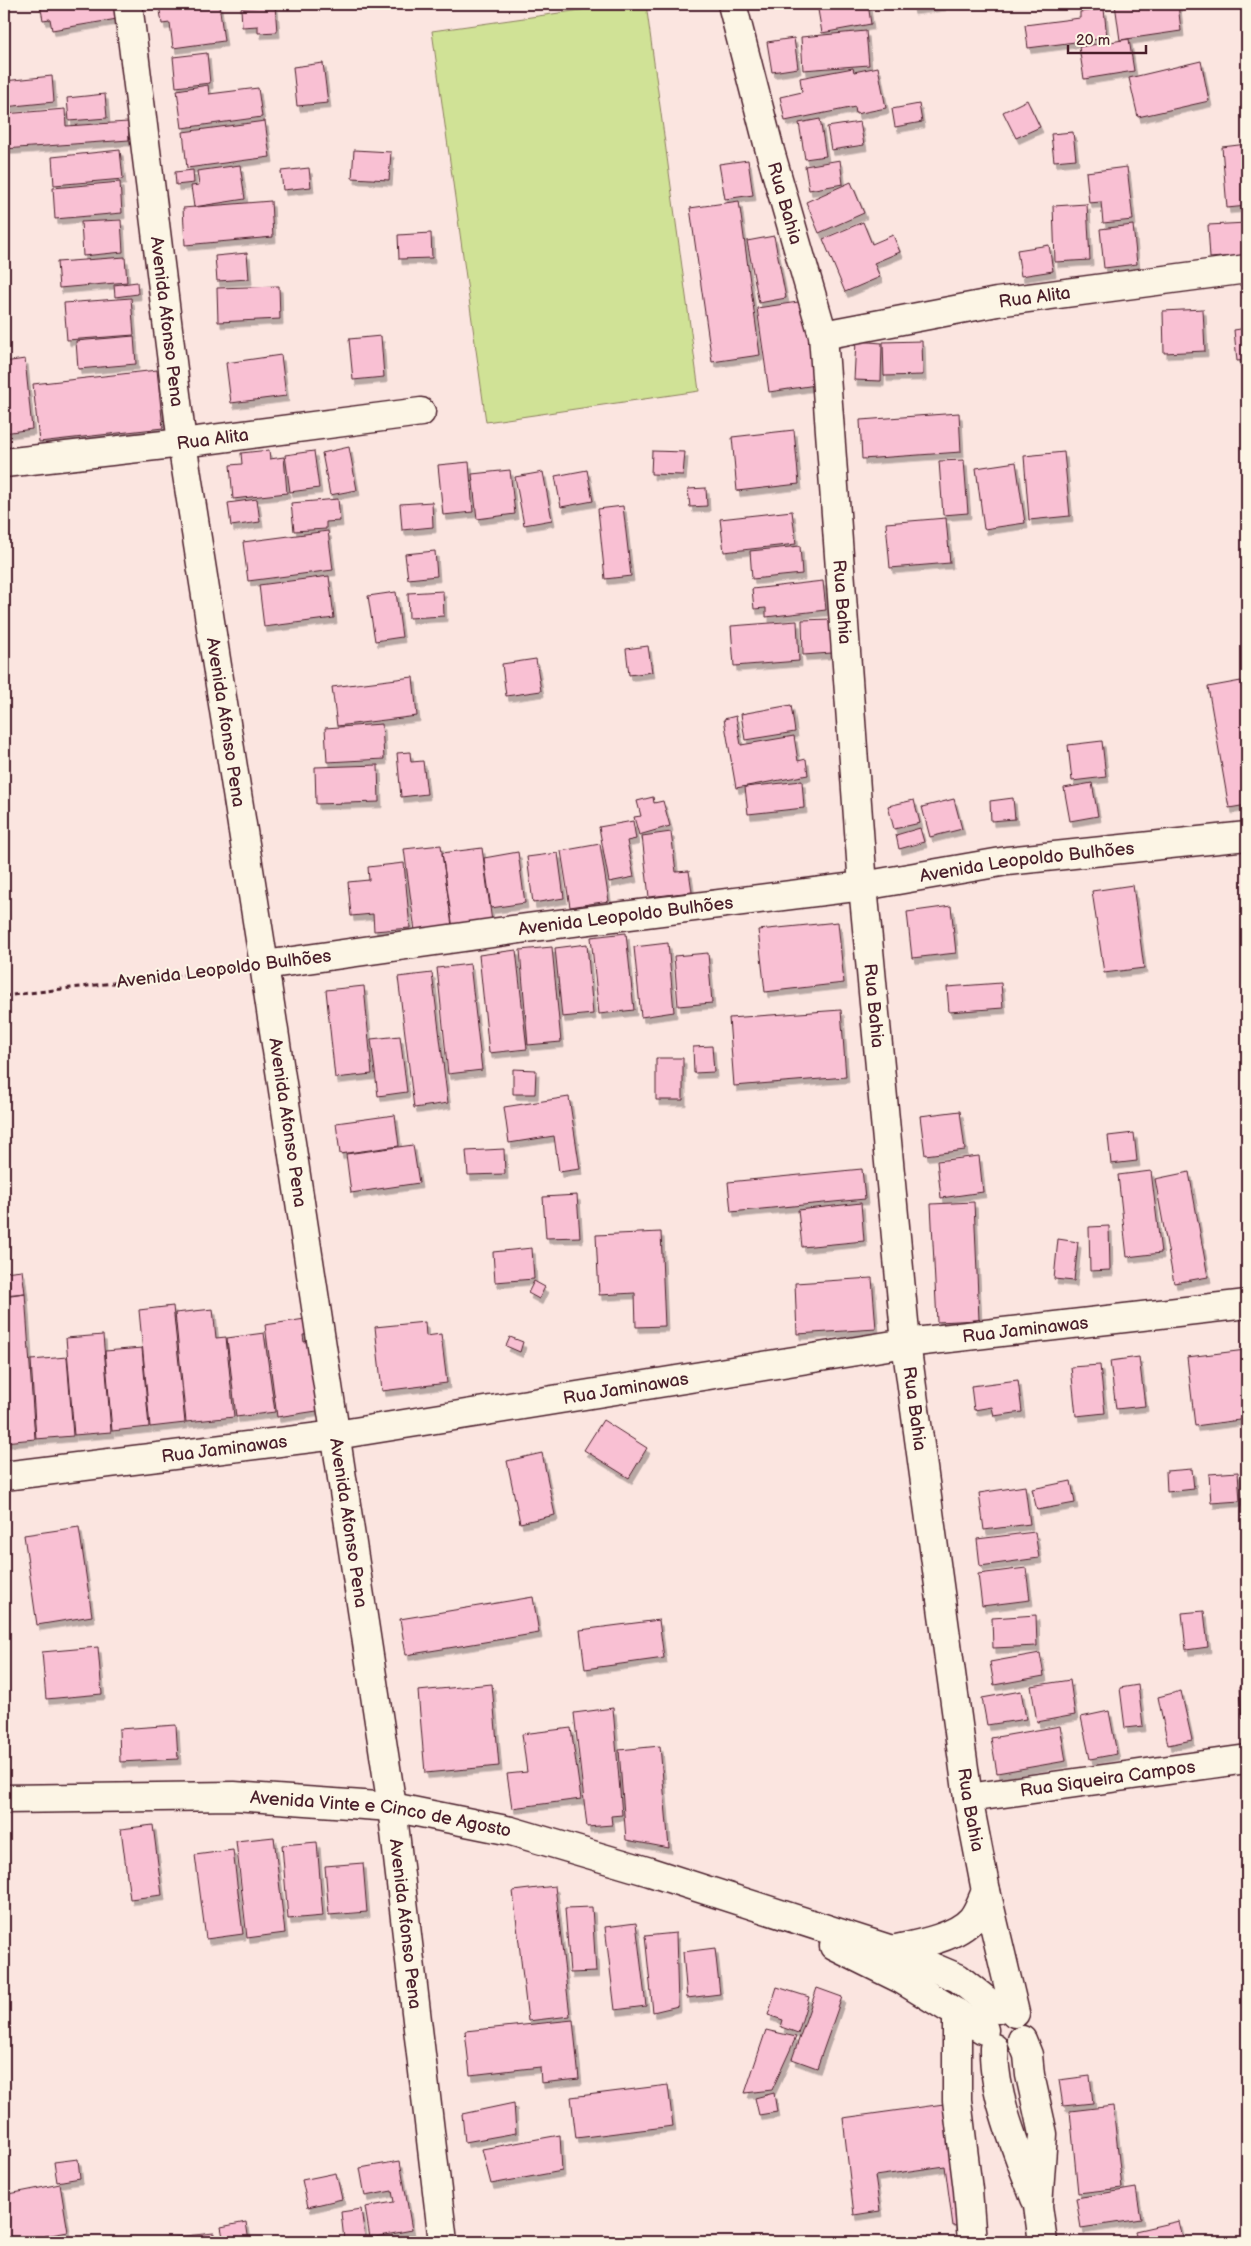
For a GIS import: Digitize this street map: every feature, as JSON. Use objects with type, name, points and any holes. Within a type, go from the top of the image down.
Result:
[{"type":"street","name":"Avenida Afonso Pena","points":[[128,4],[182,443],[264,965],[392,1807],[443,2242]]},
{"type":"street","name":"Rua Bahia","points":[[732,4],[770,151],[823,335],[863,886],[906,1342],[968,1798],[986,1891],[997,2025]]},
{"type":"street","name":"Rua Alita","points":[[823,335],[997,302],[1247,269]]},
{"type":"street","name":"Rua Alita","points":[[4,463],[182,443],[420,412]]},
{"type":"street","name":"Avenida Leopoldo Bulhões","points":[[264,965],[534,927],[863,886],[1007,861],[1247,836]]},
{"type":"street","name":"Rua Jaminawas","points":[[4,1476],[336,1435],[906,1342],[1247,1304]]},
{"type":"street","name":"Rua Siqueira Campos","points":[[968,1798],[1247,1759]]},
{"type":"street","name":"Avenida Vinte e Cinco de Agosto","points":[[4,1799],[234,1796],[392,1807],[510,1830],[745,1902],[892,1950],[958,1978],[997,2025]]},
{"type":"street","points":[[892,1950],[948,1935],[972,1920],[986,1891]]},
{"type":"street","name":"Avenida Vinte e Cinco de Agosto","points":[[745,1902],[901,1979],[957,2013],[997,2025]]},
{"type":"street","points":[[957,2013],[957,2100],[972,2242]]},
{"type":"street","points":[[1038,2206],[1009,2130],[994,2061],[997,2025],[1022,2020],[1024,2025],[1022,2040],[1028,2055],[1030,2075],[1043,2134],[1038,2206],[1043,2242]]},
{"type":"path","name":"Avenida Leopoldo Bulhões","points":[[4,996],[264,965]]},
{"type":"green space","points":[[623,4],[646,4],[699,391],[486,422],[432,31]]},
{"type":"building","points":[[40,4],[120,4],[123,18],[52,30],[50,19],[43,20]]},
{"type":"building","points":[[159,4],[219,4],[224,41],[173,48],[170,23],[162,24]]},
{"type":"building","points":[[817,4],[868,4],[871,24],[822,33]]},
{"type":"building","points":[[911,4],[943,4],[943,5],[912,9]]},
{"type":"building","points":[[1115,4],[1178,4],[1181,31],[1120,40]]},
{"type":"building","points":[[275,5],[277,32],[258,33],[258,26],[242,27],[241,8]]},
{"type":"building","points":[[1104,9],[1107,38],[1028,48],[1025,25],[1080,18],[1080,12]]},
{"type":"building","points":[[866,31],[869,65],[803,70],[801,37]]},
{"type":"building","points":[[794,38],[798,68],[772,72],[767,42]]},
{"type":"building","points":[[1129,39],[1134,71],[1084,79],[1079,47]]},
{"type":"building","points":[[207,53],[210,83],[176,87],[173,57]]},
{"type":"building","points":[[1201,61],[1209,101],[1138,117],[1129,78]]},
{"type":"building","points":[[323,63],[328,103],[297,106],[293,67]]},
{"type":"building","points":[[878,67],[886,108],[856,114],[855,107],[785,121],[780,97],[802,92],[800,78],[853,68],[854,72]]},
{"type":"building","points":[[52,76],[54,102],[4,107],[4,81]]},
{"type":"building","points":[[208,85],[209,94],[258,88],[262,117],[182,128],[177,90]]},
{"type":"building","points":[[105,94],[107,118],[69,121],[67,98]]},
{"type":"building","points":[[1027,100],[1040,127],[1016,138],[1003,112]]},
{"type":"building","points":[[919,104],[922,122],[895,127],[892,109]]},
{"type":"building","points":[[65,109],[66,126],[128,122],[129,140],[4,149],[4,114]]},
{"type":"building","points":[[820,119],[826,156],[805,159],[799,123]]},
{"type":"building","points":[[265,121],[270,157],[187,168],[183,132]]},
{"type":"building","points":[[860,122],[864,145],[831,150],[827,127]]},
{"type":"building","points":[[1073,132],[1076,159],[1054,161],[1051,134]]},
{"type":"building","points":[[1247,144],[1247,206],[1227,208],[1222,147]]},
{"type":"building","points":[[120,150],[123,179],[54,185],[52,157]]},
{"type":"building","points":[[354,150],[391,152],[389,180],[352,178]]},
{"type":"building","points":[[748,160],[753,195],[725,199],[719,164]]},
{"type":"building","points":[[840,160],[843,184],[809,190],[805,166]]},
{"type":"building","points":[[240,165],[245,199],[194,207],[191,186],[199,185],[197,171]]},
{"type":"building","points":[[1127,167],[1133,220],[1103,223],[1101,202],[1089,203],[1086,172]]},
{"type":"building","points":[[309,168],[311,187],[283,190],[281,171]]},
{"type":"building","points":[[193,170],[194,183],[176,185],[175,172]]},
{"type":"building","points":[[120,182],[122,213],[55,219],[53,188]]},
{"type":"building","points":[[851,182],[864,213],[819,233],[806,202]]},
{"type":"building","points":[[271,201],[273,237],[185,245],[183,208]]},
{"type":"building","points":[[739,201],[760,355],[712,362],[690,208]]},
{"type":"building","points":[[1087,204],[1090,260],[1055,262],[1053,206]]},
{"type":"building","points":[[121,220],[123,252],[83,256],[81,222]]},
{"type":"building","points":[[863,222],[872,244],[893,235],[900,252],[874,263],[880,277],[845,292],[823,239]]},
{"type":"building","points":[[1247,223],[1247,255],[1210,258],[1208,225]]},
{"type":"building","points":[[1133,225],[1137,264],[1104,268],[1100,229]]},
{"type":"building","points":[[431,233],[432,258],[399,259],[398,235]]},
{"type":"building","points":[[774,236],[786,298],[759,303],[747,241]]},
{"type":"building","points":[[1049,245],[1053,271],[1021,276],[1017,250]]},
{"type":"building","points":[[247,253],[249,279],[217,281],[215,256]]},
{"type":"building","points":[[125,257],[127,282],[59,288],[57,262]]},
{"type":"building","points":[[137,282],[138,294],[115,297],[114,285]]},
{"type":"building","points":[[279,286],[280,319],[218,322],[217,288]]},
{"type":"building","points":[[131,298],[134,335],[67,340],[64,303]]},
{"type":"building","points":[[805,301],[816,385],[769,392],[757,308]]},
{"type":"building","points":[[1203,309],[1205,351],[1164,353],[1163,311]]},
{"type":"building","points":[[1247,328],[1247,360],[1237,361],[1234,330]]},
{"type":"building","points":[[134,336],[136,364],[78,369],[76,341]]},
{"type":"building","points":[[381,336],[384,377],[353,380],[349,339]]},
{"type":"building","points":[[856,341],[882,343],[881,381],[854,380]]},
{"type":"building","points":[[922,341],[923,375],[884,376],[883,342]]},
{"type":"building","points":[[281,355],[286,396],[231,403],[226,363]]},
{"type":"building","points":[[25,359],[32,429],[4,433],[4,362]]},
{"type":"building","points":[[157,370],[163,428],[39,442],[33,384]]},
{"type":"building","points":[[959,413],[961,452],[862,459],[860,420]]},
{"type":"building","points":[[794,430],[799,484],[737,491],[732,437]]},
{"type":"building","points":[[349,447],[357,490],[330,495],[322,453]]},
{"type":"building","points":[[269,450],[270,459],[284,457],[287,493],[233,499],[230,465],[242,464],[241,453]]},
{"type":"building","points":[[314,451],[319,488],[290,492],[285,455]]},
{"type":"building","points":[[652,451],[685,452],[683,475],[651,474]]},
{"type":"building","points":[[1064,452],[1070,516],[1029,520],[1024,456]]},
{"type":"building","points":[[1247,456],[1247,481],[1246,481]]},
{"type":"building","points":[[964,460],[968,513],[943,515],[939,461]]},
{"type":"building","points":[[469,462],[473,512],[443,515],[438,465]]},
{"type":"building","points":[[1016,462],[1025,523],[984,529],[976,468]]},
{"type":"building","points":[[510,470],[515,514],[477,519],[472,474]]},
{"type":"building","points":[[587,470],[593,501],[561,507],[555,476]]},
{"type":"building","points":[[543,472],[552,520],[524,525],[515,477]]},
{"type":"building","points":[[706,488],[707,506],[690,507],[688,489]]},
{"type":"building","points":[[257,499],[260,522],[231,526],[228,503]]},
{"type":"building","points":[[338,499],[340,521],[326,522],[326,529],[294,531],[291,503]]},
{"type":"building","points":[[432,502],[433,527],[402,530],[400,504]]},
{"type":"building","points":[[623,506],[631,576],[605,579],[598,509]]},
{"type":"building","points":[[792,511],[796,544],[724,552],[720,519]]},
{"type":"building","points":[[946,518],[950,563],[890,568],[886,523]]},
{"type":"building","points":[[328,531],[333,570],[248,581],[243,542]]},
{"type":"building","points":[[800,546],[802,574],[752,579],[750,551]]},
{"type":"building","points":[[435,551],[437,576],[408,579],[405,554]]},
{"type":"building","points":[[329,576],[334,618],[264,627],[259,585]]},
{"type":"building","points":[[823,581],[826,610],[766,617],[766,608],[754,609],[752,589]]},
{"type":"building","points":[[443,591],[444,616],[409,618],[408,593]]},
{"type":"building","points":[[396,592],[402,637],[375,641],[368,596]]},
{"type":"building","points":[[831,619],[832,653],[803,655],[802,620]]},
{"type":"building","points":[[797,621],[799,661],[734,666],[731,626]]},
{"type":"building","points":[[648,646],[652,672],[629,675],[626,649]]},
{"type":"building","points":[[536,659],[541,691],[506,696],[502,664]]},
{"type":"building","points":[[413,677],[417,716],[337,726],[332,687]]},
{"type":"building","points":[[1241,681],[1247,716],[1247,805],[1229,808],[1208,687]]},
{"type":"building","points":[[791,705],[795,732],[745,740],[741,714]]},
{"type":"building","points":[[736,716],[741,745],[794,736],[798,761],[806,759],[808,775],[736,788],[724,719]]},
{"type":"building","points":[[382,724],[384,759],[327,762],[325,728]]},
{"type":"building","points":[[1102,741],[1106,777],[1072,781],[1068,745]]},
{"type":"building","points":[[410,752],[411,762],[423,761],[427,794],[401,797],[397,753]]},
{"type":"building","points":[[378,765],[379,802],[316,804],[315,767]]},
{"type":"building","points":[[802,781],[804,808],[748,814],[745,787]]},
{"type":"building","points":[[1092,783],[1098,816],[1070,821],[1064,788]]},
{"type":"building","points":[[653,797],[654,803],[663,801],[670,826],[639,835],[634,817],[641,816],[637,801]]},
{"type":"building","points":[[1013,798],[1015,819],[991,821],[990,801]]},
{"type":"building","points":[[954,799],[962,829],[930,837],[922,807]]},
{"type":"building","points":[[914,800],[920,823],[894,829],[888,806]]},
{"type":"building","points":[[633,821],[636,839],[627,841],[634,877],[609,882],[599,827]]},
{"type":"building","points":[[920,828],[924,842],[899,849],[896,835]]},
{"type":"building","points":[[671,832],[676,872],[689,871],[692,892],[649,897],[642,836]]},
{"type":"building","points":[[600,844],[609,901],[570,907],[561,851]]},
{"type":"building","points":[[441,845],[452,926],[415,931],[404,849]]},
{"type":"building","points":[[482,848],[492,922],[453,929],[442,853]]},
{"type":"building","points":[[518,852],[525,903],[491,908],[484,858]]},
{"type":"building","points":[[558,853],[564,898],[533,903],[527,857]]},
{"type":"building","points":[[404,863],[410,928],[374,931],[373,914],[351,916],[348,882],[369,880],[368,867]]},
{"type":"building","points":[[1133,885],[1144,968],[1104,973],[1092,891]]},
{"type":"building","points":[[951,906],[956,953],[912,958],[907,912]]},
{"type":"building","points":[[838,922],[844,983],[765,992],[758,930]]},
{"type":"building","points":[[626,933],[634,1010],[599,1014],[591,937]]},
{"type":"building","points":[[668,943],[674,1012],[641,1017],[634,947]]},
{"type":"building","points":[[587,944],[593,1014],[562,1017],[555,948]]},
{"type":"building","points":[[552,947],[561,1042],[528,1045],[520,950]]},
{"type":"building","points":[[516,950],[527,1049],[489,1053],[479,955]]},
{"type":"building","points":[[708,953],[712,1003],[678,1006],[674,956]]},
{"type":"building","points":[[470,964],[482,1070],[448,1074],[437,968]]},
{"type":"building","points":[[432,973],[448,1103],[414,1108],[398,977]]},
{"type":"building","points":[[1001,983],[1003,1008],[949,1012],[947,987]]},
{"type":"building","points":[[364,986],[372,1074],[335,1078],[326,990]]},
{"type":"building","points":[[841,1010],[846,1077],[734,1086],[729,1018]]},
{"type":"building","points":[[400,1036],[407,1092],[378,1096],[371,1039]]},
{"type":"building","points":[[712,1046],[714,1072],[694,1073],[693,1047]]},
{"type":"building","points":[[656,1058],[683,1058],[683,1100],[656,1100]]},
{"type":"building","points":[[513,1069],[536,1070],[535,1094],[513,1094]]},
{"type":"building","points":[[569,1097],[580,1169],[559,1172],[554,1136],[509,1143],[504,1107]]},
{"type":"building","points":[[960,1111],[965,1150],[925,1155],[920,1116]]},
{"type":"building","points":[[395,1115],[399,1146],[340,1154],[336,1123]]},
{"type":"building","points":[[1134,1133],[1137,1161],[1111,1164],[1108,1136]]},
{"type":"building","points":[[413,1145],[419,1183],[351,1193],[346,1154]]},
{"type":"building","points":[[504,1149],[505,1174],[468,1175],[466,1151]]},
{"type":"building","points":[[979,1156],[983,1192],[941,1198],[937,1161]]},
{"type":"building","points":[[862,1169],[865,1199],[731,1212],[728,1182]]},
{"type":"building","points":[[1151,1171],[1161,1253],[1127,1257],[1118,1175]]},
{"type":"building","points":[[1189,1172],[1208,1277],[1174,1283],[1155,1179]]},
{"type":"building","points":[[577,1195],[580,1237],[546,1238],[543,1197]]},
{"type":"building","points":[[974,1202],[979,1320],[937,1322],[931,1204]]},
{"type":"building","points":[[861,1203],[864,1241],[802,1247],[798,1210]]},
{"type":"building","points":[[1109,1226],[1110,1270],[1090,1271],[1089,1227]]},
{"type":"building","points":[[661,1232],[665,1326],[636,1327],[635,1293],[599,1295],[596,1235]]},
{"type":"building","points":[[1058,1239],[1078,1242],[1074,1281],[1054,1279]]},
{"type":"building","points":[[532,1248],[534,1279],[495,1282],[493,1252]]},
{"type":"building","points":[[22,1270],[25,1293],[4,1295],[4,1272]]},
{"type":"building","points":[[872,1278],[876,1329],[797,1334],[795,1283]]},
{"type":"building","points":[[534,1281],[545,1287],[539,1299],[528,1293]]},
{"type":"building","points":[[25,1293],[35,1439],[4,1442],[4,1296]]},
{"type":"building","points":[[173,1306],[185,1423],[150,1427],[139,1310]]},
{"type":"building","points":[[213,1309],[216,1338],[226,1337],[234,1417],[186,1422],[175,1313]]},
{"type":"building","points":[[312,1318],[314,1334],[303,1335],[304,1342],[310,1341],[330,1409],[277,1417],[265,1325]]},
{"type":"building","points":[[425,1322],[426,1336],[441,1334],[447,1383],[382,1391],[375,1327]]},
{"type":"building","points":[[264,1333],[275,1412],[236,1417],[227,1338]]},
{"type":"building","points":[[103,1335],[111,1432],[74,1435],[66,1338]]},
{"type":"building","points":[[510,1337],[523,1342],[520,1352],[506,1346]]},
{"type":"building","points":[[142,1348],[149,1427],[112,1431],[105,1351]]},
{"type":"building","points":[[1246,1350],[1247,1419],[1195,1426],[1187,1357]]},
{"type":"building","points":[[67,1357],[73,1436],[36,1439],[31,1360]]},
{"type":"building","points":[[1139,1357],[1145,1406],[1116,1409],[1110,1361]]},
{"type":"building","points":[[1100,1365],[1105,1413],[1076,1416],[1071,1367]]},
{"type":"building","points":[[1018,1380],[1022,1412],[994,1416],[992,1407],[974,1410],[971,1386]]},
{"type":"building","points":[[603,1420],[647,1448],[629,1478],[584,1450]]},
{"type":"building","points":[[542,1453],[555,1515],[520,1523],[507,1461]]},
{"type":"building","points":[[1192,1469],[1194,1489],[1167,1492],[1166,1471]]},
{"type":"building","points":[[1238,1472],[1240,1501],[1211,1503],[1209,1474]]},
{"type":"building","points":[[1071,1481],[1075,1503],[1037,1510],[1032,1489]]},
{"type":"building","points":[[1025,1486],[1030,1524],[984,1530],[979,1493]]},
{"type":"building","points":[[79,1527],[92,1616],[37,1625],[24,1535]]},
{"type":"building","points":[[1035,1532],[1039,1558],[980,1566],[977,1539]]},
{"type":"building","points":[[1026,1568],[1030,1600],[982,1606],[978,1574]]},
{"type":"building","points":[[533,1597],[539,1633],[406,1655],[400,1619]]},
{"type":"building","points":[[1204,1611],[1208,1647],[1186,1650],[1182,1613]]},
{"type":"building","points":[[1036,1615],[1037,1646],[993,1648],[992,1618]]},
{"type":"building","points":[[659,1620],[664,1658],[585,1669],[580,1630]]},
{"type":"building","points":[[98,1647],[102,1694],[46,1699],[42,1652]]},
{"type":"building","points":[[1040,1653],[1044,1676],[994,1685],[990,1662]]},
{"type":"building","points":[[1070,1680],[1075,1715],[1037,1722],[1031,1686]]},
{"type":"building","points":[[492,1684],[499,1766],[425,1773],[418,1691]]},
{"type":"building","points":[[1138,1685],[1143,1726],[1125,1728],[1120,1688]]},
{"type":"building","points":[[1247,1685],[1247,1717],[1242,1718],[1240,1686]]},
{"type":"building","points":[[1021,1691],[1026,1719],[987,1725],[982,1698]]},
{"type":"building","points":[[1181,1691],[1192,1740],[1168,1745],[1158,1697]]},
{"type":"building","points":[[613,1708],[622,1815],[611,1816],[612,1825],[587,1827],[574,1713]]},
{"type":"building","points":[[1109,1711],[1117,1754],[1090,1759],[1081,1717]]},
{"type":"building","points":[[176,1725],[178,1759],[120,1762],[119,1729]]},
{"type":"building","points":[[1060,1726],[1066,1761],[997,1773],[991,1738]]},
{"type":"building","points":[[571,1728],[581,1799],[512,1808],[507,1774],[527,1772],[522,1734]]},
{"type":"building","points":[[660,1746],[669,1848],[626,1840],[619,1750]]},
{"type":"building","points":[[153,1825],[162,1895],[130,1899],[121,1829]]},
{"type":"building","points":[[274,1837],[285,1933],[247,1938],[236,1841]]},
{"type":"building","points":[[317,1842],[323,1916],[288,1919],[282,1845]]},
{"type":"building","points":[[233,1850],[243,1934],[206,1939],[195,1855]]},
{"type":"building","points":[[363,1863],[367,1912],[329,1915],[325,1866]]},
{"type":"building","points":[[555,1886],[570,2016],[528,2021],[513,1891]]},
{"type":"building","points":[[592,1907],[596,1972],[570,1973],[565,1908]]},
{"type":"building","points":[[636,1923],[646,2006],[615,2010],[605,1927]]},
{"type":"building","points":[[676,1933],[678,2006],[653,2012],[645,1936]]},
{"type":"building","points":[[715,1948],[720,1994],[687,1998],[683,1952]]},
{"type":"building","points":[[777,1987],[809,1997],[798,2033],[781,2027],[783,2020],[768,2015]]},
{"type":"building","points":[[817,1988],[842,1997],[817,2068],[792,2059]]},
{"type":"building","points":[[573,2020],[579,2079],[541,2083],[540,2067],[470,2075],[465,2031]]},
{"type":"building","points":[[766,2030],[796,2037],[772,2090],[745,2093]]},
{"type":"building","points":[[1090,2076],[1093,2103],[1063,2106],[1059,2080]]},
{"type":"building","points":[[668,2085],[673,2126],[576,2138],[571,2097]]},
{"type":"building","points":[[774,2093],[777,2112],[759,2115],[755,2098]]},
{"type":"building","points":[[514,2103],[516,2133],[465,2142],[462,2114]]},
{"type":"building","points":[[951,2103],[968,2224],[953,2226],[945,2166],[875,2176],[880,2211],[854,2215],[843,2118]]},
{"type":"building","points":[[1113,2106],[1122,2188],[1078,2193],[1070,2111]]},
{"type":"building","points":[[560,2135],[562,2171],[491,2184],[482,2149]]},
{"type":"building","points":[[78,2159],[80,2178],[57,2182],[54,2162]]},
{"type":"building","points":[[400,2161],[412,2230],[370,2238],[365,2207],[394,2202],[392,2191],[365,2196],[360,2168]]},
{"type":"building","points":[[336,2173],[342,2199],[308,2207],[302,2180]]},
{"type":"building","points":[[60,2184],[68,2232],[45,2236],[46,2242],[4,2242],[4,2195]]},
{"type":"building","points":[[1136,2188],[1141,2219],[1081,2228],[1076,2198]]},
{"type":"building","points":[[361,2209],[365,2237],[344,2240],[341,2212]]},
{"type":"building","points":[[1179,2221],[1184,2242],[1137,2242],[1135,2231]]},
{"type":"building","points":[[246,2222],[249,2242],[224,2242],[221,2227]]},
{"type":"building","points":[[214,2233],[214,2242],[156,2242],[155,2239]]}]
